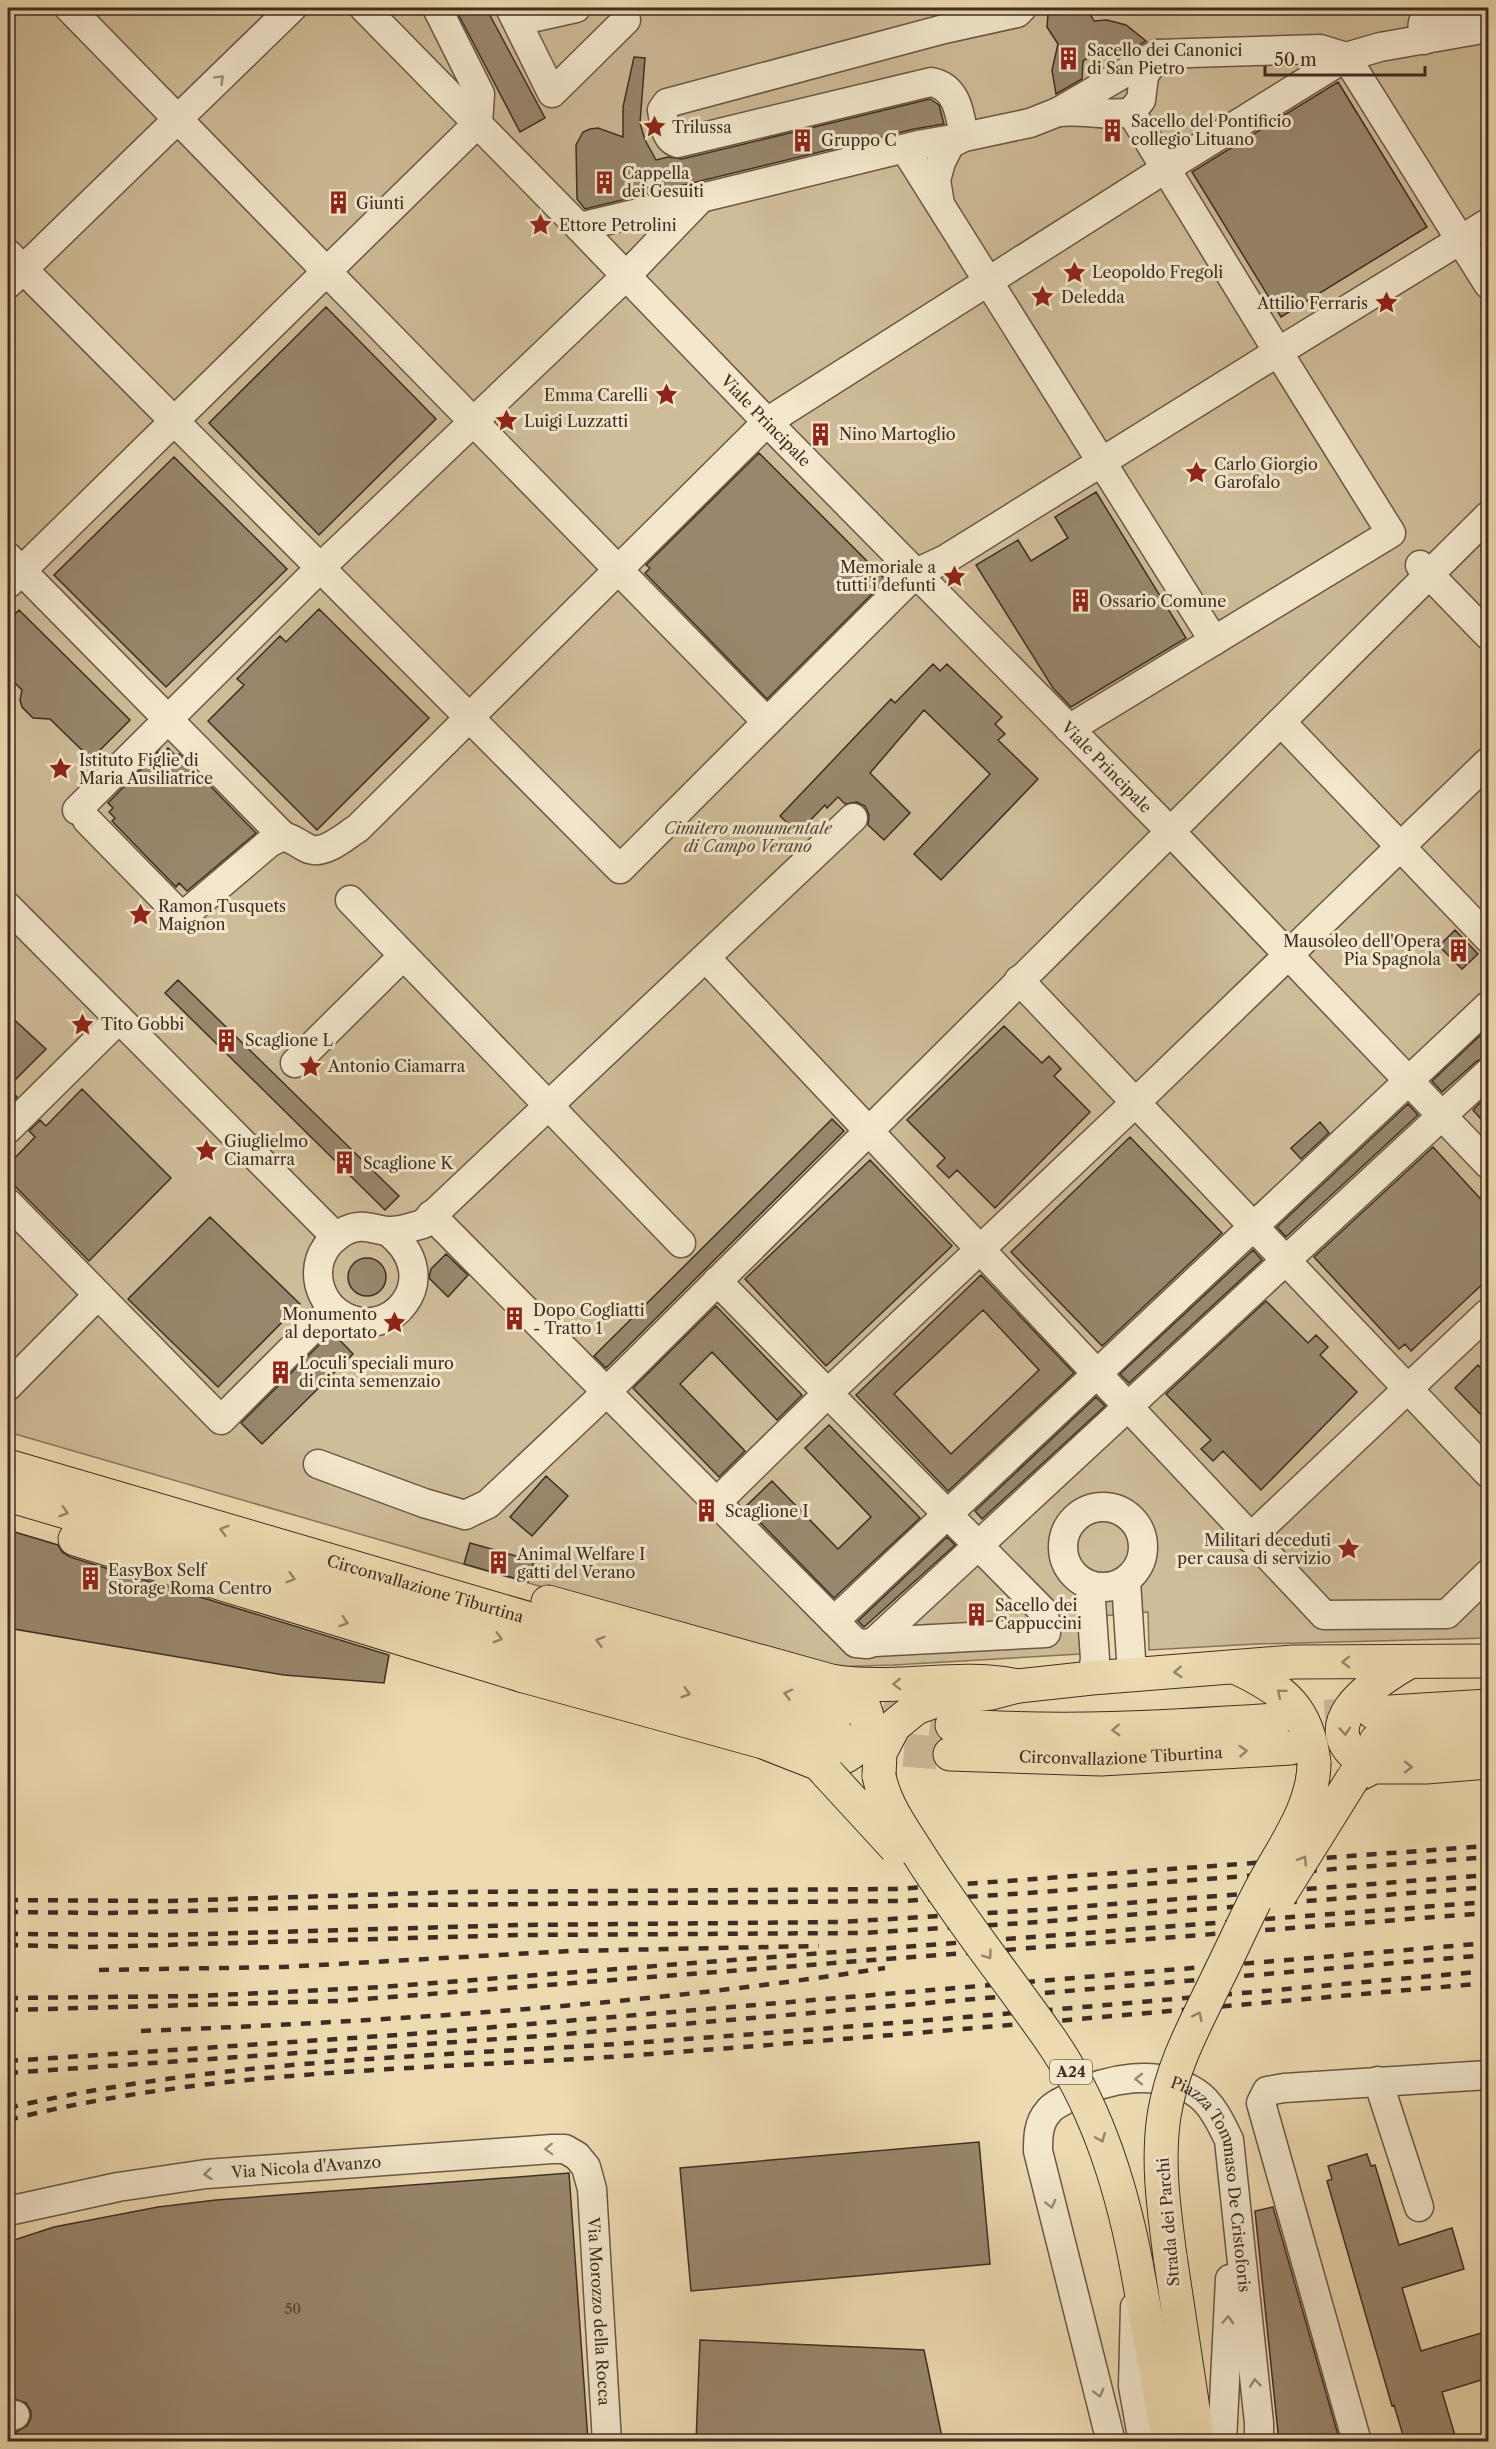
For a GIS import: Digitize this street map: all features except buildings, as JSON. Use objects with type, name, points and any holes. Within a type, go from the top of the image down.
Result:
[{"type":"highway","points":[[8,1466],[280,1546],[370,1560],[509,1590],[816,1678],[843,1709]]},
{"type":"highway","name":"Circonvallazione Tiburtina","points":[[8,1495],[715,1702],[843,1709]]},
{"type":"highway","points":[[8,1519],[524,1676],[763,1742],[824,1769],[953,1908]]},
{"type":"highway","points":[[355,1597],[524,1676]]},
{"type":"highway","points":[[953,1908],[890,1810],[879,1776],[878,1764],[884,1743],[903,1717],[916,1708],[943,1698],[991,1693],[1018,1686],[1092,1678],[1293,1662],[1488,1661]]},
{"type":"highway","points":[[1409,1662],[1370,1686],[1357,1697],[1346,1714],[1343,1726],[1347,1744],[1358,1758],[1369,1750],[1488,1706]]},
{"type":"highway","points":[[1219,1975],[1237,1935],[1306,1802],[1313,1782],[1293,1744],[1307,1729],[1292,1702],[1270,1684],[1237,1668]]},
{"type":"highway","points":[[843,1709],[970,1682],[1018,1686]]},
{"type":"highway","points":[[824,1769],[853,1751],[865,1735],[868,1725],[867,1712],[858,1696],[843,1709]]},
{"type":"highway","points":[[1369,1750],[1488,1734]]},
{"type":"highway","name":"Circonvallazione Tiburtina","points":[[951,1739],[1023,1758],[1101,1759],[1293,1744]]},
{"type":"highway","points":[[1369,1750],[1426,1767],[1488,1762]]},
{"type":"highway","points":[[1219,1975],[1276,1902],[1369,1750]]},
{"type":"highway","name":"A24","points":[[953,1908],[1050,2039],[1078,2086],[1115,2177],[1136,2263]]},
{"type":"highway","name":"Strada dei Parchi","points":[[1198,2442],[1161,2185],[1164,2116],[1178,2059],[1219,1975]]},
{"type":"highway","name":"Strada dei Parchi","points":[[1136,2263],[1169,2442]]},
{"type":"street","points":[[69,8],[767,722]]},
{"type":"street","points":[[292,8],[178,120],[12,269],[320,568],[620,869],[916,573],[946,559],[1488,223]]},
{"type":"street","name":"Viale Principale","points":[[364,8],[1170,831],[1488,1164]]},
{"type":"street","points":[[437,8],[480,94],[478,123],[172,422],[12,571],[169,719],[283,836],[296,840],[310,849],[319,850],[358,828],[767,422],[988,280],[1346,57],[1380,46],[1488,28]]},
{"type":"street","points":[[576,8],[514,14],[552,93],[632,14]]},
{"type":"street","points":[[590,8],[597,17],[604,21],[619,22],[632,14]]},
{"type":"street","points":[[964,137],[955,100],[942,85],[931,82],[678,143],[672,142],[668,134],[662,110],[667,103],[672,101],[944,29],[1017,13],[1022,8]]},
{"type":"street","points":[[1424,40],[1422,27],[1427,15],[1484,8]]},
{"type":"street","points":[[579,227],[905,149],[1030,123],[1058,112],[1157,54],[1320,49],[1346,57],[1488,284]]},
{"type":"street","points":[[1058,112],[1080,110],[1113,116],[1131,112],[1141,100],[1144,76],[1157,54]]},
{"type":"street","points":[[1070,729],[1391,533],[1131,112]]},
{"type":"street","points":[[940,204],[936,180],[941,162],[950,144],[964,137]]},
{"type":"street","points":[[905,149],[1214,641]]},
{"type":"street","points":[[283,836],[269,843],[182,917],[82,815],[169,719],[320,568],[626,276],[701,198]]},
{"type":"street","points":[[318,1464],[424,1503],[465,1515],[488,1504],[607,1390],[1281,722],[1425,569],[1488,516]]},
{"type":"street","points":[[1425,569],[1488,635]]},
{"type":"street","points":[[1281,722],[1488,938]]},
{"type":"street","points":[[718,1502],[828,1393],[1135,1103],[1488,762]]},
{"type":"street","points":[[410,1256],[415,1237],[427,1220],[853,818]]},
{"type":"street","points":[[350,900],[681,1243]]},
{"type":"street","points":[[8,907],[336,1237]]},
{"type":"street","points":[[295,1063],[403,956]]},
{"type":"street","points":[[706,958],[1324,1616],[1447,1614],[1488,1574]]},
{"type":"street","points":[[1019,980],[1488,1473]]},
{"type":"street","points":[[834,1621],[1488,1006]]},
{"type":"street","points":[[8,1129],[119,1019]]},
{"type":"street","points":[[874,1642],[1488,1073]]},
{"type":"street","points":[[8,1203],[221,1419],[332,1309]]},
{"type":"street","points":[[387,1231],[407,1229],[427,1220]]},
{"type":"street","points":[[427,1220],[607,1390],[856,1642],[867,1644],[1046,1633],[1044,1612],[717,1281]]},
{"type":"street","points":[[360,1227],[374,1227],[387,1231],[401,1241],[410,1256],[414,1279],[411,1291],[398,1311],[388,1317],[365,1323],[353,1321],[332,1309],[321,1292],[318,1272],[326,1247],[336,1237],[360,1227]]},
{"type":"street","points":[[8,1386],[98,1294]]},
{"type":"street","points":[[1250,1538],[1488,1312]]},
{"type":"street","points":[[1106,1507],[1120,1510],[1132,1519],[1140,1530],[1143,1544],[1142,1558],[1136,1571],[1126,1581],[1102,1588],[1090,1586],[1070,1571],[1062,1548],[1064,1536],[1069,1524],[1078,1515],[1091,1508],[1106,1507]]},
{"type":"street","points":[[1126,1581],[1131,1659],[1137,1675]]},
{"type":"street","points":[[1090,1586],[1095,1659],[1092,1678]]},
{"type":"street","points":[[1357,2442],[1261,2103],[1267,2091],[1284,2088],[1378,2081],[1488,2078]]},
{"type":"street","name":"Piazza Tommaso De Cristoforis","points":[[1111,2442],[1038,2151],[1038,2139],[1043,2119],[1053,2107],[1066,2099],[1114,2080],[1155,2079],[1182,2085],[1201,2096],[1224,2129],[1232,2151],[1259,2423],[1258,2442]]},
{"type":"street","points":[[1378,2081],[1419,2207]]},
{"type":"street","name":"Via Nicola d'Avanzo","points":[[8,2211],[118,2187],[206,2174],[505,2151],[565,2150],[582,2161],[591,2181]]},
{"type":"street","name":"Via Morozzo della Rocca","points":[[591,2181],[607,2442]]},
{"type":"street","points":[[1222,2442],[1235,2188]]},
{"type":"street","points":[[1136,2263],[1133,2386],[1143,2442]]},
{"type":"green space","name":"Cimitero monumentale di Campo Verano","points":[[8,8],[1488,8],[1488,1638],[1256,1644],[1149,1650],[1148,1612],[1078,1618],[1080,1654],[829,1667],[601,1604],[8,1432]]},
{"type":"tunnel","points":[[1276,1720],[1372,1713]]},
{"type":"tunnel","points":[[882,1716],[952,1725]]},
{"type":"tunnel","points":[[856,1741],[892,1749],[950,1754]]},
{"type":"railway","points":[[8,1900],[168,1901],[457,1892],[896,1889],[1488,1846]]},
{"type":"railway","points":[[8,1912],[108,1913],[412,1905],[903,1901],[1488,1857]]},
{"type":"railway","points":[[8,1934],[170,1935],[521,1925],[841,1922],[1037,1910],[1488,1875]]},
{"type":"railway","points":[[8,1945],[93,1947],[518,1935],[862,1933],[1024,1923],[1488,1887]]},
{"type":"railway","points":[[8,1998],[200,1996],[382,1987],[1488,1902]]},
{"type":"railway","points":[[8,2010],[338,2001],[1488,1913]]},
{"type":"railway","points":[[8,2061],[412,2034],[1488,1943]]},
{"type":"railway","points":[[99,1970],[283,1967],[570,1951],[819,1946]]},
{"type":"railway","points":[[8,2073],[542,2036],[1488,1955]]},
{"type":"railway","points":[[141,2031],[514,2010],[700,1992],[885,1968]]},
{"type":"railway","points":[[8,2108],[166,2079],[326,2062],[857,2026],[1488,1971]]},
{"type":"railway","points":[[8,2120],[83,2103],[160,2090],[237,2081],[314,2074],[732,2048],[1488,1983]]},
{"type":"place","name":"Sacello dei Canonici di San Pietro","points":[[1069,59]]},
{"type":"place","name":"Trilussa","points":[[654,127]]},
{"type":"place","name":"Sacello del Pontificio collegio Lituano","points":[[1113,130]]},
{"type":"place","name":"Gruppo C","points":[[803,140]]},
{"type":"place","name":"Cappella dei Gesuiti","points":[[604,182]]},
{"type":"place","name":"Giunti","points":[[338,203]]},
{"type":"place","name":"Ettore Petrolini","points":[[541,225]]},
{"type":"place","name":"Leopoldo Fregoli","points":[[1074,272]]},
{"type":"place","name":"Deledda","points":[[1043,297]]},
{"type":"place","name":"Attilio Ferraris","points":[[1386,303]]},
{"type":"place","name":"Emma Carelli","points":[[666,395]]},
{"type":"place","name":"Luigi Luzzatti","points":[[506,421]]},
{"type":"place","name":"Nino Martoglio","points":[[821,434]]},
{"type":"place","name":"Carlo Giorgio Garofalo","points":[[1196,473]]},
{"type":"place","name":"Memoriale a tutti i defunti","points":[[954,576]]},
{"type":"place","name":"Ossario Comune","points":[[1081,601]]},
{"type":"place","name":"Istituto Figlie di Maria Ausiliatrice","points":[[61,769]]},
{"type":"place","name":"Ramon Tusquets Maignon","points":[[140,915]]},
{"type":"place","name":"Mausoleo dell'Opera Pia Spagnola","points":[[1459,950]]},
{"type":"place","name":"Tito Gobbi","points":[[83,1024]]},
{"type":"place","name":"Scaglione L","points":[[227,1040]]},
{"type":"place","name":"Antonio Ciamarra","points":[[310,1066]]},
{"type":"place","name":"Giuglielmo Ciamarra","points":[[206,1150]]},
{"type":"place","name":"Scaglione K","points":[[345,1163]]},
{"type":"place","name":"Dopo Cogliatti - Tratto 1","points":[[515,1319]]},
{"type":"place","name":"Monumento al deportato","points":[[395,1323]]},
{"type":"place","name":"Loculi speciali muro di cinta semenzaio","points":[[281,1372]]},
{"type":"place","name":"Scaglione I","points":[[707,1511]]},
{"type":"place","name":"Militari deceduti per causa di servizio","points":[[1349,1549]]},
{"type":"place","name":"Animal Welfare I gatti del Verano","points":[[499,1563]]},
{"type":"place","name":"EasyBox Self Storage Roma Centro","points":[[90,1579]]},
{"type":"place","name":"Sacello dei Cappuccini","points":[[977,1614]]}]
